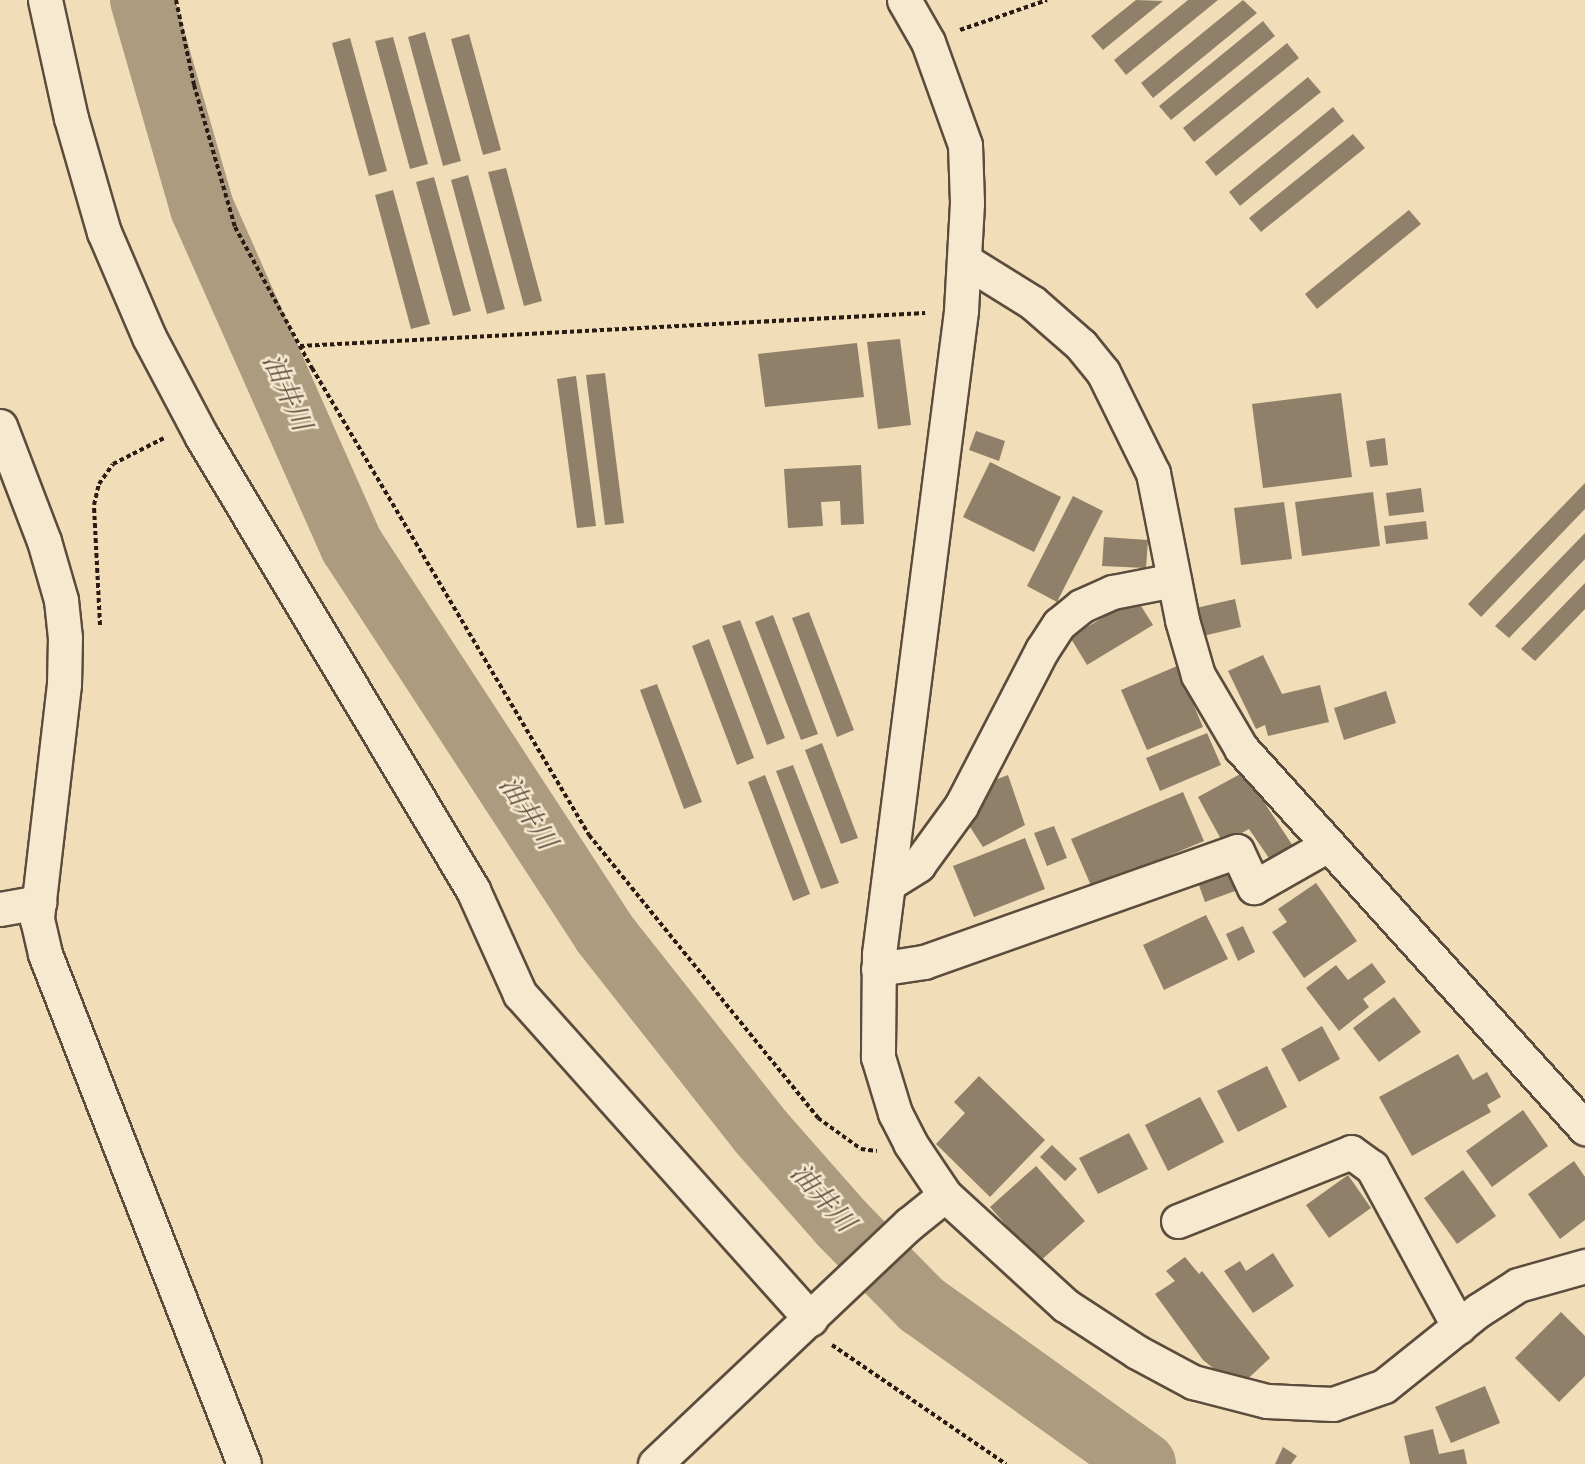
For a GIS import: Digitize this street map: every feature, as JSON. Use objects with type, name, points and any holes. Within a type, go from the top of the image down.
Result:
[{"type":"street","points":[[45,0],[71,118],[104,232],[149,337],[194,422],[473,890],[520,994],[814,1316]]},
{"type":"street","points":[[904,0],[928,42],[965,145],[962,311],[878,969],[878,1058],[895,1113],[919,1156],[945,1195],[1065,1305],[1137,1352],[1193,1382],[1239,1395],[1267,1401],[1310,1404],[1333,1404],[1361,1396],[1384,1386],[1459,1327],[1518,1285],[1585,1266]]},
{"type":"street","points":[[964,260],[1033,303],[1081,345],[1103,372],[1153,473],[1174,580],[1198,675],[1241,748],[1585,1128]]},
{"type":"street","points":[[0,426],[44,541],[61,600],[65,637],[64,684],[37,919],[45,954],[244,1464]]},
{"type":"street","points":[[888,884],[918,865],[961,806],[1042,650],[1059,624],[1081,606],[1113,592],[1174,580]]},
{"type":"street","points":[[878,969],[924,962],[1237,851],[1254,887],[1328,845]]},
{"type":"street","points":[[0,909],[39,902]]},
{"type":"street","points":[[1178,1221],[1351,1152],[1372,1167],[1459,1327]]},
{"type":"street","points":[[655,1464],[909,1224],[945,1195]]},
{"type":"path","points":[[176,0],[194,85],[235,227],[300,346],[589,835],[818,1118],[861,1149],[919,1156]]},
{"type":"path","points":[[928,42],[1047,0]]},
{"type":"path","points":[[300,346],[962,311]]},
{"type":"path","points":[[100,628],[94,505],[99,484],[113,464],[194,422]]},
{"type":"path","points":[[814,1316],[1006,1464]]},
{"type":"building","points":[[1136,0],[1163,1],[1103,50],[1091,36]]},
{"type":"building","points":[[1188,0],[1218,0],[1126,75],[1114,60]]},
{"type":"building","points":[[1243,0],[1257,13],[1153,98],[1141,83]]},
{"type":"building","points":[[1263,21],[1275,36],[1171,120],[1159,106]]},
{"type":"building","points":[[425,32],[461,161],[443,166],[408,37]]},
{"type":"building","points":[[469,34],[501,150],[483,155],[451,39]]},
{"type":"building","points":[[393,37],[428,164],[410,169],[375,41]]},
{"type":"building","points":[[350,38],[387,171],[369,176],[332,43]]},
{"type":"building","points":[[1287,43],[1299,58],[1194,142],[1183,128]]},
{"type":"building","points":[[1308,77],[1321,92],[1216,176],[1205,162]]},
{"type":"building","points":[[1333,107],[1344,121],[1240,206],[1229,192]]},
{"type":"building","points":[[1353,134],[1365,148],[1261,232],[1249,218]]},
{"type":"building","points":[[506,168],[542,301],[524,306],[488,172]]},
{"type":"building","points":[[468,175],[505,309],[487,314],[451,180]]},
{"type":"building","points":[[434,177],[471,311],[453,316],[416,182]]},
{"type":"building","points":[[393,190],[430,324],[411,329],[375,195]]},
{"type":"building","points":[[1409,210],[1421,224],[1317,309],[1305,294]]},
{"type":"building","points":[[900,339],[911,425],[878,429],[867,342]]},
{"type":"building","points":[[857,343],[864,397],[765,407],[758,354]]},
{"type":"building","points":[[605,373],[624,523],[605,525],[586,375]]},
{"type":"building","points":[[576,376],[596,526],[577,528],[557,379]]},
{"type":"building","points":[[1341,393],[1352,477],[1263,488],[1252,404]]},
{"type":"building","points":[[976,431],[1005,441],[999,461],[969,450]]},
{"type":"building","points":[[1385,438],[1388,465],[1370,467],[1366,441]]},
{"type":"building","points":[[990,462],[1061,497],[1034,552],[963,517]]},
{"type":"building","points":[[861,465],[864,524],[841,525],[840,501],[821,502],[823,526],[788,528],[784,469]]},
{"type":"building","points":[[1585,483],[1585,509],[1481,617],[1468,604]]},
{"type":"building","points":[[1421,488],[1424,512],[1389,516],[1386,493]]},
{"type":"building","points":[[1373,492],[1380,546],[1302,556],[1295,502]]},
{"type":"building","points":[[1073,496],[1103,511],[1057,602],[1027,586]]},
{"type":"building","points":[[1284,502],[1292,559],[1241,565],[1234,508]]},
{"type":"building","points":[[1426,521],[1428,539],[1386,544],[1384,526]]},
{"type":"building","points":[[1585,533],[1585,559],[1509,638],[1495,626]]},
{"type":"building","points":[[1104,537],[1148,540],[1146,568],[1102,566]]},
{"type":"building","points":[[1585,583],[1585,609],[1535,661],[1521,649]]},
{"type":"building","points":[[1136,598],[1153,625],[1087,665],[1070,637]]},
{"type":"building","points":[[1235,599],[1241,627],[1203,636],[1196,608]]},
{"type":"building","points":[[809,612],[854,730],[837,737],[792,618]]},
{"type":"building","points":[[773,615],[818,734],[801,740],[755,622]]},
{"type":"building","points":[[740,620],[785,738],[767,745],[722,626]]},
{"type":"building","points":[[709,639],[754,758],[737,765],[692,646]]},
{"type":"building","points":[[1263,655],[1282,694],[1320,685],[1329,722],[1268,736],[1265,725],[1256,729],[1228,671]]},
{"type":"building","points":[[1177,666],[1203,727],[1147,750],[1121,690]]},
{"type":"building","points":[[657,684],[702,802],[684,809],[640,690]]},
{"type":"building","points":[[1386,691],[1396,723],[1344,740],[1334,708]]},
{"type":"building","points":[[1207,733],[1221,765],[1160,791],[1146,758]]},
{"type":"building","points":[[822,743],[858,838],[841,844],[805,750]]},
{"type":"building","points":[[793,765],[839,883],[821,889],[776,771]]},
{"type":"building","points":[[1244,772],[1297,852],[1275,867],[1249,829],[1223,843],[1198,797]]},
{"type":"building","points":[[765,775],[810,894],[793,901],[748,782]]},
{"type":"building","points":[[1008,775],[1025,825],[983,847],[970,827],[992,781]]},
{"type":"building","points":[[1183,792],[1204,841],[1092,888],[1071,839]]},
{"type":"building","points":[[1054,826],[1067,858],[1047,866],[1034,833]]},
{"type":"building","points":[[1025,838],[1045,889],[974,917],[953,866]]},
{"type":"building","points":[[1225,865],[1235,891],[1205,902],[1196,877]]},
{"type":"building","points":[[1316,883],[1357,941],[1304,978],[1272,932],[1287,922],[1278,909]]},
{"type":"building","points":[[1206,915],[1228,959],[1164,990],[1143,945]]},
{"type":"building","points":[[1243,926],[1255,952],[1238,961],[1226,934]]},
{"type":"building","points":[[1372,963],[1386,982],[1363,999],[1369,1007],[1339,1031],[1306,988],[1336,965],[1348,980]]},
{"type":"building","points":[[1394,997],[1421,1032],[1379,1062],[1353,1028]]},
{"type":"building","points":[[1322,1026],[1340,1059],[1299,1082],[1281,1049]]},
{"type":"building","points":[[1458,1054],[1473,1080],[1487,1072],[1501,1097],[1487,1105],[1491,1112],[1412,1156],[1379,1097]]},
{"type":"building","points":[[1267,1066],[1287,1107],[1238,1132],[1217,1091]]},
{"type":"building","points":[[979,1076],[1045,1140],[990,1197],[936,1144],[965,1113],[954,1102]]},
{"type":"building","points":[[1200,1097],[1224,1142],[1168,1171],[1145,1125]]},
{"type":"building","points":[[1523,1110],[1548,1146],[1492,1187],[1466,1151]]},
{"type":"building","points":[[1129,1133],[1148,1169],[1098,1194],[1079,1158]]},
{"type":"building","points":[[1052,1145],[1077,1169],[1065,1181],[1040,1157]]},
{"type":"building","points":[[1574,1161],[1585,1177],[1585,1220],[1560,1239],[1528,1194]]},
{"type":"building","points":[[1036,1166],[1085,1221],[1039,1262],[990,1207]]},
{"type":"building","points":[[1463,1170],[1496,1216],[1457,1244],[1424,1198]]},
{"type":"building","points":[[1348,1175],[1371,1208],[1329,1238],[1306,1205]]},
{"type":"building","points":[[1273,1253],[1294,1286],[1253,1313],[1224,1271],[1240,1261],[1246,1271]]},
{"type":"building","points":[[1185,1257],[1199,1274],[1202,1271],[1270,1358],[1238,1388],[1203,1360],[1155,1294],[1175,1281],[1166,1271]]},
{"type":"building","points":[[1561,1312],[1585,1336],[1585,1376],[1559,1402],[1515,1358]]},
{"type":"building","points":[[1485,1386],[1500,1423],[1451,1443],[1435,1407]]},
{"type":"building","points":[[1433,1429],[1439,1454],[1464,1449],[1467,1464],[1410,1464],[1404,1436]]},
{"type":"building","points":[[1283,1447],[1297,1456],[1291,1464],[1275,1464]]},
{"type":"waterway","name":"油井川","points":[[142,0],[202,208],[352,546],[604,933],[761,1132],[842,1224],[922,1305],[1144,1464]]}]
